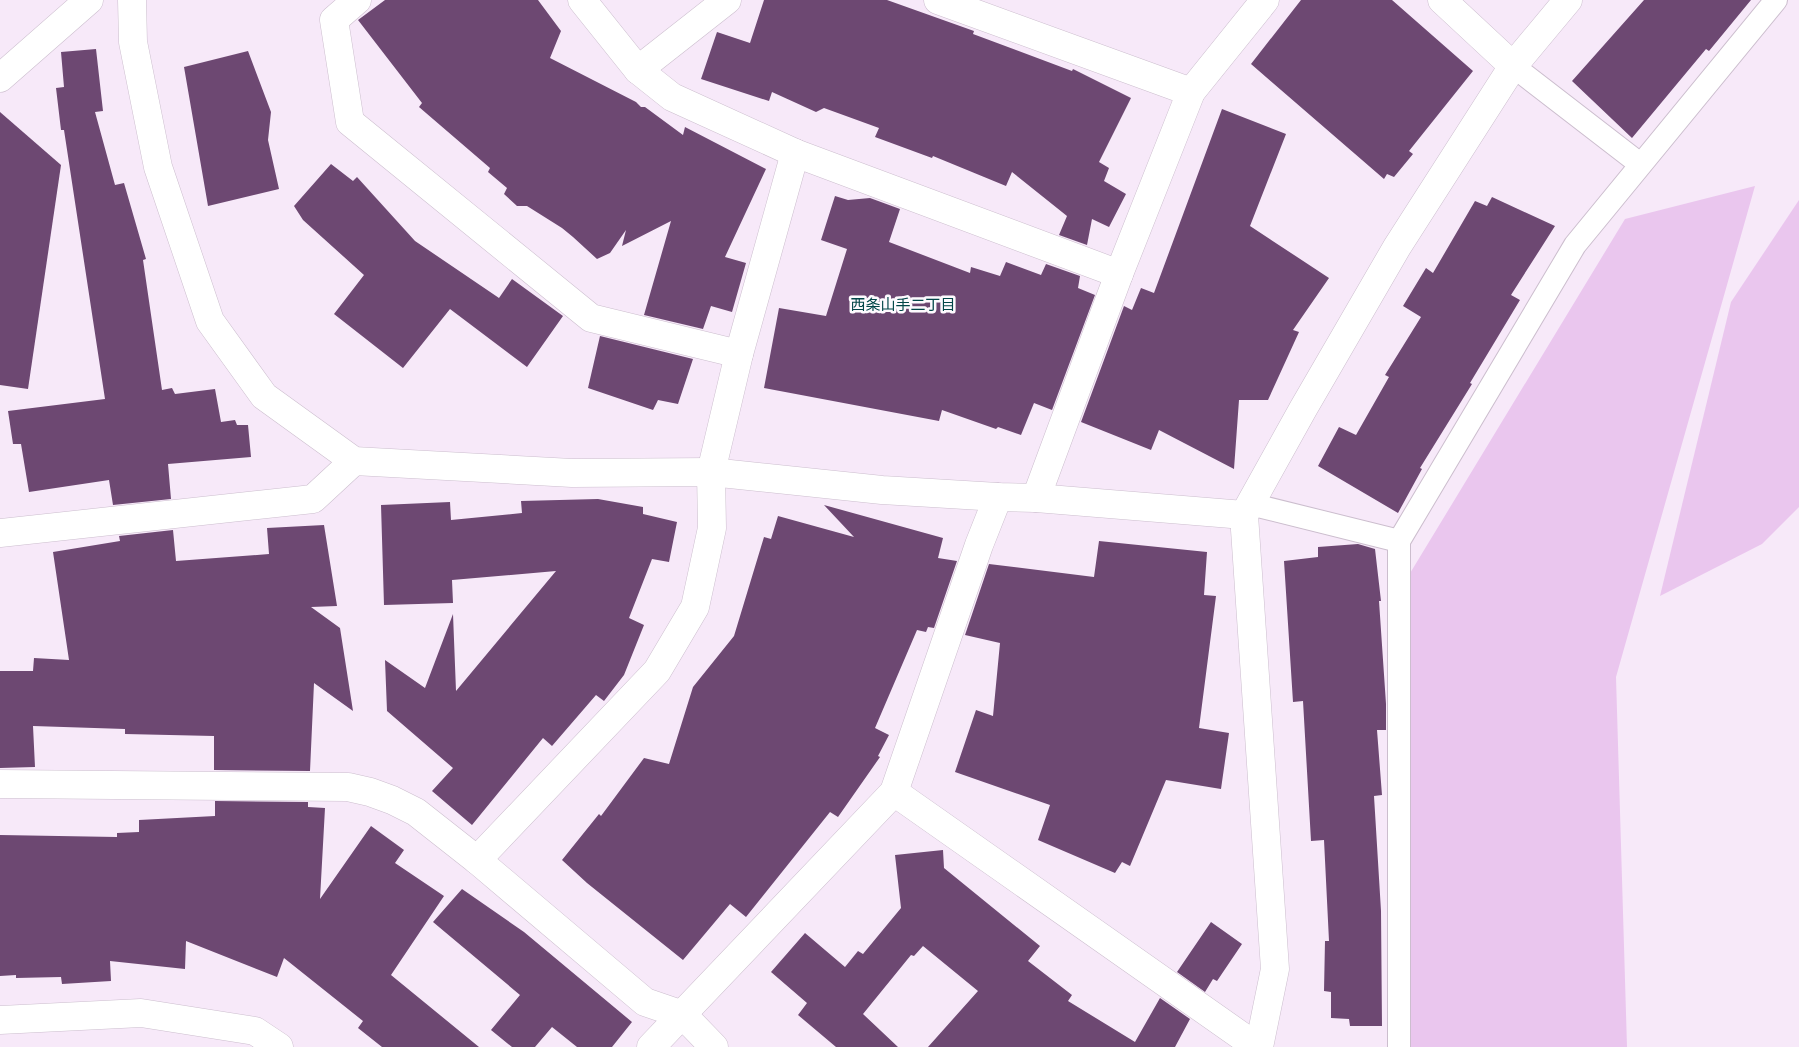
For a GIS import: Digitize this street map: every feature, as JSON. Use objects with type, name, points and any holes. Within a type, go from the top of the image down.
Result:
[{"type":"street","points":[[0,78],[89,0]]},
{"type":"street","points":[[132,0],[133,42],[158,167],[210,321],[264,396],[354,462],[572,473],[710,472],[882,490],[1247,510]]},
{"type":"street","points":[[357,0],[334,20],[350,122],[591,318],[739,354]]},
{"type":"street","points":[[582,0],[638,70],[672,96],[795,153],[1120,274]]},
{"type":"street","points":[[638,70],[727,0]]},
{"type":"street","points":[[938,0],[989,9],[1191,92]]},
{"type":"street","points":[[1036,498],[1191,92],[1265,0]]},
{"type":"street","points":[[1442,0],[1513,66]]},
{"type":"street","points":[[894,792],[1258,1047],[1275,969],[1247,510],[1397,247],[1513,66],[1568,0]]},
{"type":"street","points":[[477,860],[657,671],[695,607],[712,528],[710,472],[739,354],[795,153]]},
{"type":"street","points":[[0,533],[312,499],[354,462]]},
{"type":"street","points":[[651,1047],[894,792],[979,545],[998,497]]},
{"type":"street","points":[[0,784],[348,787],[384,797],[416,812],[477,860],[645,1002],[683,1015],[714,1047]]},
{"type":"street","points":[[0,1020],[142,1013],[255,1031],[279,1047]]},
{"type":"lane","points":[[1399,1047],[1399,542],[1575,245],[1776,0]]},
{"type":"lane","points":[[1513,66],[1640,164]]},
{"type":"lane","points":[[1247,510],[1399,542]]},
{"type":"shaded area","points":[[1755,186],[1616,677],[1627,1047],[1407,1047],[1398,593],[1625,219]]},
{"type":"shaded area","points":[[1799,200],[1799,507],[1762,544],[1660,596],[1731,302]]},
{"type":"building","points":[[385,0],[538,0],[561,31],[550,58],[636,102],[641,107],[645,107],[683,135],[685,127],[766,169],[725,257],[746,263],[732,312],[711,306],[703,329],[644,315],[671,221],[622,246],[626,230],[610,253],[597,259],[562,228],[527,206],[517,206],[504,194],[507,188],[488,172],[490,168],[419,107],[422,103],[358,20]]},
{"type":"building","points":[[764,0],[887,0],[974,31],[973,34],[1072,71],[1073,69],[1131,98],[1099,162],[1109,168],[1104,181],[1126,194],[1109,227],[1092,219],[1087,245],[1059,235],[1067,216],[1012,172],[1006,186],[933,156],[932,158],[875,137],[879,128],[824,108],[816,112],[772,92],[769,101],[701,79],[717,32],[750,43]]},
{"type":"building","points":[[1301,0],[1392,0],[1473,71],[1409,151],[1413,154],[1394,177],[1387,174],[1384,179],[1251,64]]},
{"type":"building","points":[[1644,0],[1751,0],[1709,51],[1706,49],[1632,138],[1572,81]]},
{"type":"building","points":[[96,49],[103,111],[95,112],[115,185],[124,183],[146,259],[143,260],[162,390],[172,388],[175,394],[215,389],[221,422],[235,420],[237,425],[248,425],[251,457],[168,464],[171,499],[113,505],[109,480],[29,492],[21,444],[13,444],[8,411],[105,399],[64,130],[61,130],[56,88],[64,87],[61,52]]},
{"type":"building","points":[[248,51],[271,112],[268,140],[279,189],[208,206],[184,67]]},
{"type":"building","points":[[1222,109],[1286,134],[1250,226],[1329,278],[1293,330],[1299,332],[1268,400],[1239,400],[1234,469],[1159,430],[1151,450],[1081,422],[1124,306],[1132,310],[1141,288],[1154,293]]},
{"type":"building","points":[[0,112],[61,165],[28,389],[0,385]]},
{"type":"building","points":[[331,164],[353,181],[357,177],[415,241],[499,298],[512,279],[563,316],[527,367],[450,309],[403,368],[334,314],[364,275],[303,220],[294,206]]},
{"type":"building","points":[[835,196],[848,200],[870,198],[900,209],[889,242],[970,273],[971,267],[1000,276],[1006,262],[1041,275],[1046,264],[1080,276],[1078,288],[1095,295],[1052,410],[1034,403],[1021,435],[998,427],[996,429],[942,410],[939,421],[764,388],[779,308],[826,316],[847,249],[821,240]]},
{"type":"building","points":[[1492,197],[1555,226],[1511,295],[1520,300],[1470,383],[1472,384],[1420,468],[1422,469],[1398,513],[1318,466],[1339,427],[1356,435],[1389,377],[1385,375],[1421,317],[1403,306],[1426,268],[1433,273],[1475,201],[1487,206]]},
{"type":"building","points":[[600,336],[693,359],[678,404],[658,400],[653,410],[588,388]]},
{"type":"building","points":[[598,499],[643,507],[643,514],[677,522],[669,562],[652,559],[629,618],[644,625],[624,675],[604,701],[596,695],[552,746],[543,738],[472,825],[432,791],[453,768],[387,711],[385,660],[425,688],[453,614],[456,691],[556,571],[452,580],[453,603],[384,605],[381,505],[450,502],[451,520],[522,513],[521,501]]},
{"type":"building","points":[[824,505],[943,538],[938,558],[957,561],[934,628],[928,627],[926,632],[917,630],[875,728],[889,735],[878,756],[880,757],[838,817],[830,812],[746,917],[730,904],[683,960],[587,883],[562,860],[599,814],[601,816],[644,758],[669,764],[693,687],[734,636],[764,537],[771,539],[778,516],[854,537]]},
{"type":"building","points":[[324,525],[337,606],[311,607],[340,628],[353,711],[314,683],[310,771],[214,770],[214,736],[125,734],[125,729],[33,726],[35,767],[0,768],[0,671],[33,671],[34,658],[69,660],[53,552],[120,541],[119,536],[173,530],[176,561],[269,554],[267,528]]},
{"type":"building","points":[[1099,541],[1207,552],[1204,595],[1216,596],[1199,728],[1229,733],[1221,789],[1166,780],[1130,866],[1122,862],[1115,873],[1038,840],[1050,805],[955,772],[976,710],[993,716],[1000,643],[965,635],[989,564],[1094,577]]},
{"type":"building","points":[[1358,544],[1375,549],[1381,601],[1379,601],[1386,730],[1377,730],[1382,795],[1374,796],[1381,911],[1382,1026],[1350,1026],[1349,1019],[1331,1018],[1331,992],[1324,991],[1325,941],[1329,941],[1324,840],[1311,841],[1303,701],[1293,702],[1284,561],[1318,557],[1318,547]]},
{"type":"building","points":[[215,801],[308,802],[308,807],[325,808],[320,899],[371,826],[404,850],[395,863],[444,896],[391,975],[479,1047],[382,1047],[358,1028],[363,1021],[284,958],[277,977],[186,941],[185,969],[110,961],[111,981],[62,984],[61,977],[16,978],[16,975],[0,976],[0,835],[117,837],[117,833],[139,832],[139,820],[215,816]]},
{"type":"building","points":[[943,850],[944,868],[1040,946],[1028,961],[1072,995],[1068,1001],[1135,1042],[1160,998],[1190,1019],[1175,1047],[928,1047],[978,991],[923,946],[914,956],[911,955],[863,1014],[898,1047],[836,1047],[798,1015],[807,1003],[771,972],[805,933],[845,967],[858,951],[863,954],[901,908],[895,855]]},
{"type":"building","points":[[462,889],[524,932],[632,1022],[612,1047],[577,1047],[552,1027],[535,1047],[512,1047],[491,1030],[520,995],[433,922]]},
{"type":"building","points":[[1211,922],[1242,944],[1217,981],[1213,979],[1205,992],[1177,972]]},
{"type":"district","name":"西条山手二丁目","points":[[903,304]]}]
